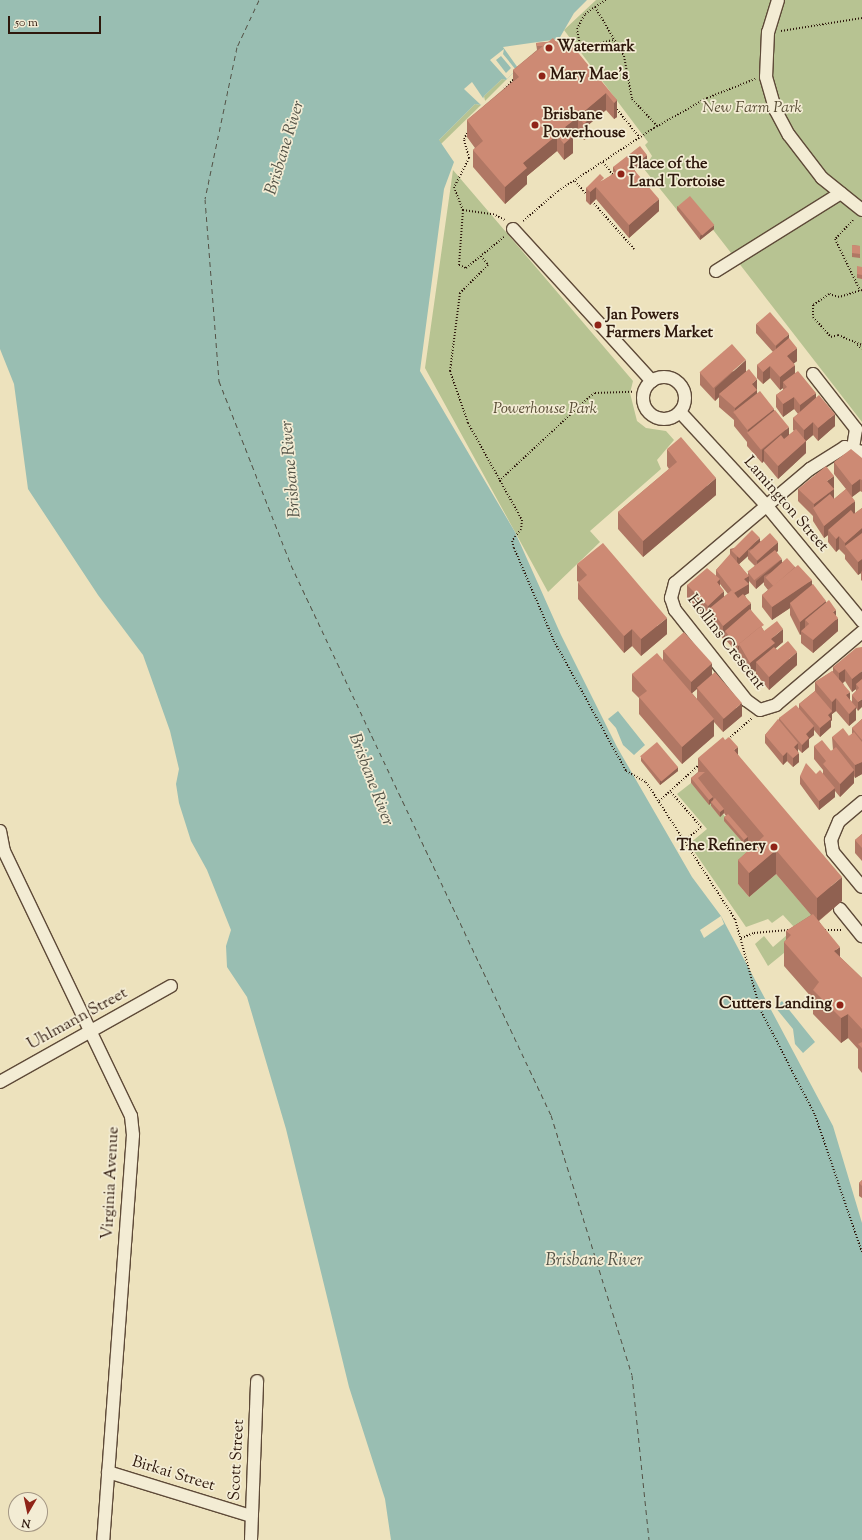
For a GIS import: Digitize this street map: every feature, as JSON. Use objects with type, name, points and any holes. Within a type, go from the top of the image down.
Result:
[{"type":"street","points":[[778,0],[768,32],[766,77],[789,135],[822,178],[862,210]]},
{"type":"street","points":[[716,270],[841,194]]},
{"type":"street","points":[[513,229],[652,381]]},
{"type":"street","points":[[813,374],[856,429],[858,450]]},
{"type":"street","points":[[666,377],[678,382],[685,393],[681,413],[661,420],[648,413],[644,393],[652,381],[666,377]]},
{"type":"street","name":"Lamington Street","points":[[681,413],[766,505],[862,621]]},
{"type":"street","name":"Hollins Crescent","points":[[858,450],[845,447],[832,453],[766,505],[675,583],[671,598],[675,610],[732,682],[760,710],[776,706],[862,632]]},
{"type":"street","points":[[862,802],[839,821],[831,840],[833,852],[862,887]]},
{"type":"street","name":"Virginia Avenue","points":[[0,832],[4,851],[125,1099],[133,1135],[103,1540]]},
{"type":"street","points":[[840,909],[859,933]]},
{"type":"street","name":"Uhlmann Street","points":[[0,1082],[171,986]]},
{"type":"street","name":"Scott Street","points":[[251,1540],[257,1381]]},
{"type":"street","name":"Birkai Street","points":[[108,1472],[251,1516]]},
{"type":"path","points":[[581,50],[577,36],[585,14],[606,0]]},
{"type":"path","points":[[595,7],[613,40],[624,56],[636,105],[650,114],[658,126]]},
{"type":"path","points":[[768,32],[814,29],[862,18]]},
{"type":"path","points":[[566,51],[581,50],[613,40]]},
{"type":"path","points":[[572,51],[577,57]]},
{"type":"path","points":[[502,95],[519,74]]},
{"type":"path","points":[[474,124],[464,134],[470,152],[466,164],[454,186],[459,196],[462,210],[459,265],[466,268],[575,180],[639,138],[707,98],[766,77]]},
{"type":"path","points":[[611,101],[639,138]]},
{"type":"path","points":[[603,162],[612,174],[619,169]]},
{"type":"path","points":[[575,180],[634,249]]},
{"type":"path","points":[[462,210],[493,214],[504,218],[513,229]]},
{"type":"path","points":[[853,220],[835,239],[861,290],[839,297],[829,294],[813,305],[813,317],[831,338],[838,335],[862,349]]},
{"type":"path","points":[[481,256],[488,264],[460,293],[450,371],[468,423],[522,520],[517,535],[512,540],[514,548],[554,641],[626,771],[643,780],[659,801],[735,919],[757,988],[760,1009],[815,1115],[862,1252]]},
{"type":"path","points":[[856,345],[862,345]]},
{"type":"path","points":[[499,481],[589,397],[595,393],[632,392]]},
{"type":"path","points":[[722,745],[760,710]]},
{"type":"path","points":[[659,801],[704,760]]},
{"type":"path","points":[[670,791],[701,827],[684,841]]},
{"type":"path","points":[[741,938],[754,933],[790,930]]},
{"type":"path","points":[[820,930],[859,933]]},
{"type":"green space","name":"New Farm Park","points":[[596,0],[862,0],[862,422],[690,200],[677,210],[644,169],[652,156],[645,145],[648,142],[564,30]]},
{"type":"green space","points":[[502,79],[506,80],[485,101],[484,96]]},
{"type":"green space","points":[[475,104],[481,105],[440,145],[439,140]]},
{"type":"green space","name":"Powerhouse Park","points":[[453,170],[633,381],[630,393],[637,421],[646,428],[666,431],[674,440],[657,460],[661,469],[590,531],[600,542],[548,592],[425,368]]},
{"type":"green space","points":[[691,783],[709,804],[712,802],[711,806],[720,816],[723,814],[727,819],[725,821],[744,844],[748,841],[764,861],[738,884],[749,897],[776,874],[813,917],[794,927],[783,915],[772,923],[768,919],[746,927],[689,844],[707,829],[677,794]]},
{"type":"green space","points":[[787,935],[795,944],[768,966],[755,944],[764,936],[773,947]]},
{"type":"water","name":"Brisbane River","points":[[0,0],[587,0],[574,13],[559,39],[503,47],[518,68],[506,80],[502,79],[484,96],[481,105],[475,104],[439,140],[454,162],[444,189],[420,371],[515,532],[561,635],[617,747],[692,877],[721,916],[833,1126],[862,1223],[862,1540],[391,1540],[385,1499],[349,1387],[286,1129],[247,997],[227,967],[226,946],[231,930],[207,870],[191,841],[179,803],[176,784],[179,769],[170,731],[143,655],[98,595],[28,489],[14,384],[0,349]]},
{"type":"water","points":[[618,711],[645,745],[634,755],[623,745],[616,728],[608,719]]},
{"type":"water","points":[[782,1001],[815,1042],[803,1053],[795,1044],[793,1029],[775,1007]]},
{"type":"pier","points":[[504,49],[503,54],[516,70],[507,79],[490,60]],"holes":[[[501,56],[511,68],[506,73],[496,60]]]},
{"type":"pier","points":[[472,82],[485,101],[481,105],[464,89]]},
{"type":"pier","points":[[721,916],[724,924],[704,938],[700,930]]},
{"type":"building","name":"Brisbane Powerhouse","points":[[553,38],[558,44],[566,38],[617,100],[614,103],[606,93],[581,114],[587,121],[584,124],[578,117],[565,127],[573,136],[564,144],[557,135],[523,163],[527,168],[505,187],[473,150],[483,141],[467,120],[519,77],[513,70]]},
{"type":"building","points":[[548,42],[543,46],[537,46],[536,43]]},
{"type":"building","points":[[640,146],[647,155],[632,167],[629,164],[617,172],[613,167]]},
{"type":"building","points":[[629,164],[659,199],[629,225],[596,187],[590,192],[586,188],[600,174],[604,178],[600,182]]},
{"type":"building","points":[[690,196],[714,225],[702,235],[678,206]]},
{"type":"building","points":[[852,245],[860,246],[860,254],[852,253]]},
{"type":"building","points":[[857,266],[862,267],[862,275],[857,274]]},
{"type":"building","points":[[770,312],[789,334],[775,346],[756,324]]},
{"type":"building","points":[[789,338],[797,348],[787,356],[795,365],[780,377],[770,366],[763,372],[757,365]]},
{"type":"building","points":[[732,344],[746,360],[713,388],[700,372]]},
{"type":"building","points":[[749,369],[757,379],[752,384],[757,390],[735,408],[719,394]]},
{"type":"building","points":[[798,371],[816,393],[800,405],[794,397],[783,404],[776,395],[787,387],[783,382]]},
{"type":"building","points":[[760,391],[774,409],[747,430],[733,412]]},
{"type":"building","points":[[819,395],[835,414],[818,428],[813,422],[804,430],[793,418]]},
{"type":"building","points":[[775,410],[789,427],[761,450],[747,433]]},
{"type":"building","points":[[796,429],[806,441],[778,466],[764,450],[781,435],[784,439]]},
{"type":"building","points":[[681,437],[716,478],[643,541],[618,512],[677,462],[667,449]]},
{"type":"building","points":[[851,449],[862,458],[862,480],[860,479],[852,485],[834,462]]},
{"type":"building","points":[[826,466],[834,476],[827,481],[834,489],[814,504],[798,489]]},
{"type":"building","points":[[846,489],[855,501],[824,526],[813,508],[830,494],[834,499]]},
{"type":"building","points":[[862,508],[862,528],[845,543],[839,536],[836,539],[828,530],[851,510],[854,514]]},
{"type":"building","points":[[752,530],[760,538],[739,558],[731,551]]},
{"type":"building","points":[[770,533],[778,542],[757,561],[749,552]]},
{"type":"building","points":[[862,533],[862,559],[858,562],[845,546]]},
{"type":"building","points":[[603,543],[667,618],[641,639],[632,629],[624,636],[578,583],[587,575],[577,564]]},
{"type":"building","points":[[775,550],[782,559],[754,580],[747,572]]},
{"type":"building","points":[[730,554],[749,576],[744,579],[749,584],[734,593],[716,570]]},
{"type":"building","points":[[787,558],[795,567],[773,586],[765,577]]},
{"type":"building","points":[[798,565],[812,580],[772,607],[762,595]]},
{"type":"building","points":[[707,568],[720,579],[717,582],[724,591],[708,606],[687,585]]},
{"type":"building","points":[[813,584],[826,601],[800,622],[790,603]]},
{"type":"building","points":[[732,590],[738,598],[743,594],[751,603],[723,626],[710,608]]},
{"type":"building","points":[[829,600],[836,610],[833,612],[838,618],[813,640],[801,631],[809,624],[805,620]]},
{"type":"building","points":[[750,609],[764,625],[738,646],[725,631]]},
{"type":"building","points":[[777,621],[783,629],[771,639],[775,643],[750,663],[739,644],[761,626],[764,631]]},
{"type":"building","points":[[684,632],[712,663],[691,682],[663,651]]},
{"type":"building","points":[[788,641],[797,652],[769,677],[756,662],[774,647],[777,650]]},
{"type":"building","points":[[862,647],[862,671],[852,679],[845,669],[839,673],[833,667],[856,648]]},
{"type":"building","points":[[657,653],[714,719],[682,747],[639,697],[647,691],[632,674]]},
{"type":"building","points":[[832,671],[850,692],[846,695],[856,707],[849,714],[836,698],[832,702],[815,682]]},
{"type":"building","points":[[715,672],[742,703],[724,719],[697,688]]},
{"type":"building","points":[[862,679],[862,699],[858,702],[852,695],[859,688],[856,684]]},
{"type":"building","points":[[815,691],[832,711],[828,715],[831,719],[820,728],[799,704]]},
{"type":"building","points":[[796,705],[814,726],[806,734],[809,738],[802,745],[779,718]]},
{"type":"building","points":[[778,719],[798,743],[794,747],[799,753],[793,758],[787,752],[783,756],[765,735]]},
{"type":"building","points":[[862,719],[862,740],[852,728]]},
{"type":"building","points":[[843,728],[849,736],[854,732],[862,742],[862,762],[855,765],[832,737]]},
{"type":"building","points":[[723,737],[725,740],[729,737],[738,747],[734,750],[842,877],[817,898],[776,850],[749,873],[738,860],[764,836],[698,758]]},
{"type":"building","points":[[822,740],[831,751],[836,747],[854,770],[840,784],[823,764],[826,761],[814,746]]},
{"type":"building","points":[[657,742],[678,767],[661,781],[640,756]]},
{"type":"building","points":[[806,763],[816,774],[820,770],[835,788],[819,801],[800,776]]},
{"type":"building","points":[[699,772],[705,772],[698,778],[713,797],[709,800],[691,778]]},
{"type":"building","points":[[715,798],[724,809],[720,812],[711,802]]},
{"type":"building","points":[[728,814],[748,837],[744,840],[724,817]]},
{"type":"building","points":[[862,834],[862,848],[855,840]]},
{"type":"building","points":[[813,914],[840,947],[834,951],[862,978],[862,1029],[848,1014],[841,1018],[813,990],[819,982],[784,942],[791,935],[786,931]]},
{"type":"building","points":[[862,1042],[862,1048],[858,1044]]},
{"type":"ferry route","points":[[259,0],[237,47],[205,199],[219,381],[291,565],[551,1115],[632,1375],[649,1540]]},
{"type":"place","name":"Watermark","points":[[549,48]]},
{"type":"place","name":"Mary Mae’s","points":[[542,76]]},
{"type":"place","name":"Brisbane Powerhouse","points":[[535,125]]},
{"type":"place","name":"Place of the Land Tortoise","points":[[621,174]]},
{"type":"place","name":"Jan Powers Farmers Market","points":[[598,325]]},
{"type":"place","name":"The Refinery","points":[[774,847]]},
{"type":"place","name":"Cutters Landing","points":[[840,1005]]}]
